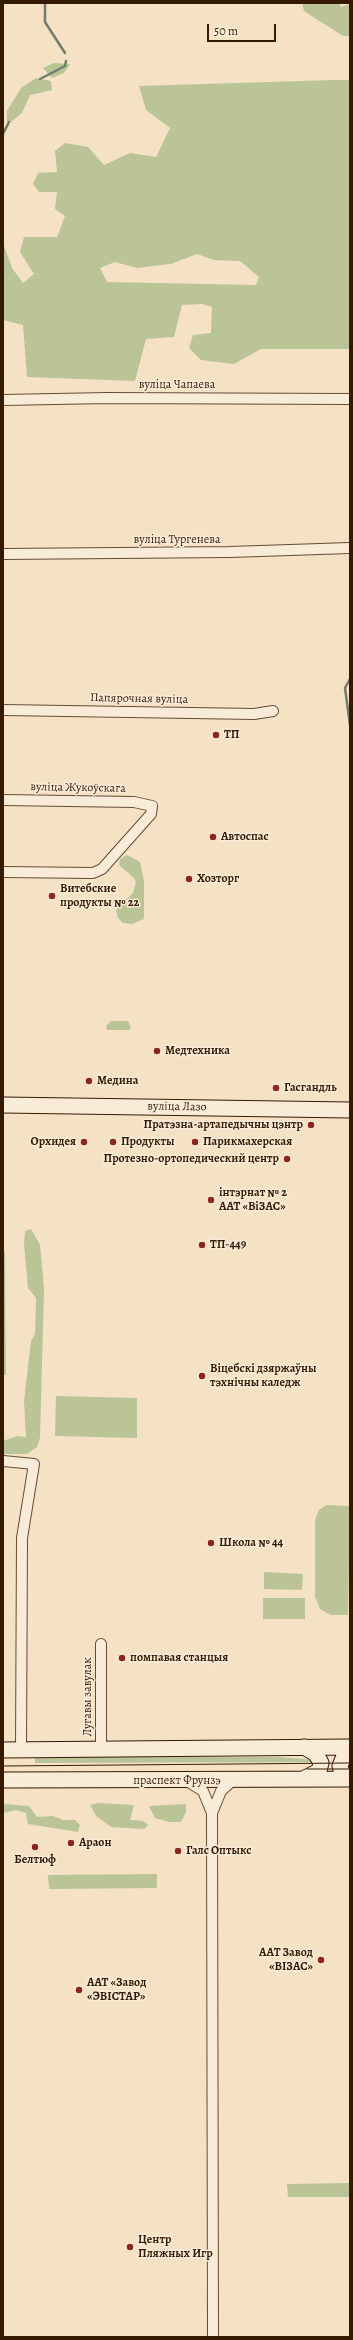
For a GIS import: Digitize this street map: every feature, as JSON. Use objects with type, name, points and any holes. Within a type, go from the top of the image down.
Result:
[{"type":"main road","name":"вуліца Лазо","points":[[3,1106],[350,1110]]},
{"type":"main road","points":[[302,1779],[319,1771],[321,1766],[316,1754],[304,1747]]},
{"type":"main road","points":[[3,1750],[350,1747]]},
{"type":"main road","points":[[350,1752],[344,1756],[340,1766],[342,1773],[350,1779]]},
{"type":"main road","name":"праспект Фрунзэ","points":[[3,1780],[187,1781],[350,1779]]},
{"type":"street","name":"вуліца Чапаева","points":[[3,400],[130,398],[350,399]]},
{"type":"street","name":"вуліца Тургенева","points":[[3,554],[230,552],[350,548]]},
{"type":"street","name":"Папярочная вуліца","points":[[3,710],[254,714],[273,711]]},
{"type":"street","name":"вуліца Жукоўскага","points":[[3,800],[134,802],[152,806],[151,814],[105,867],[93,873],[3,872]]},
{"type":"street","points":[[3,1461],[34,1464],[22,1538],[21,1750]]},
{"type":"street","name":"Лугавы завулак","points":[[101,1644],[101,1749]]},
{"type":"street","points":[[213,2337],[212,1813],[220,1791],[233,1780]]},
{"type":"street","points":[[187,1781],[203,1791],[212,1813]]},
{"type":"green space","points":[[302,3],[339,3],[341,7],[350,4],[350,36],[343,36],[304,11]]},
{"type":"green space","points":[[54,63],[70,64],[64,73],[52,78],[43,68]]},
{"type":"green space","points":[[36,78],[51,81],[52,90],[30,95],[22,113],[11,122],[7,122],[7,111],[21,88]]},
{"type":"green space","points":[[350,80],[350,349],[261,349],[234,364],[201,360],[189,348],[193,335],[211,333],[212,307],[202,304],[182,305],[174,337],[146,339],[135,381],[27,377],[23,325],[3,320],[3,243],[12,268],[23,283],[34,274],[20,252],[24,237],[57,237],[65,216],[55,209],[57,192],[39,192],[33,184],[38,173],[57,172],[55,151],[65,143],[88,147],[104,165],[130,153],[156,157],[170,128],[146,110],[139,86]],"holes":[[[197,254],[214,260],[240,261],[259,277],[256,285],[107,282],[100,268],[115,262],[137,268],[171,264]]]},
{"type":"green space","points":[[127,855],[140,862],[144,881],[144,919],[132,924],[123,923],[118,918],[116,911],[120,905],[133,893],[136,882],[134,878],[119,865],[120,859]]},
{"type":"green space","points":[[111,1021],[128,1021],[131,1028],[129,1030],[107,1030],[106,1026]]},
{"type":"green space","points":[[31,1229],[40,1245],[44,1288],[40,1438],[37,1447],[27,1454],[3,1454],[3,1441],[17,1436],[26,1437],[24,1401],[31,1341],[35,1334],[36,1298],[28,1288],[24,1243],[25,1231]]},
{"type":"green space","points":[[3,1252],[5,1252],[6,1375],[3,1375]]},
{"type":"green space","points":[[56,1396],[137,1398],[137,1438],[55,1436]]},
{"type":"green space","points":[[326,1505],[350,1506],[348,1615],[331,1615],[320,1609],[315,1597],[315,1520],[319,1510]]},
{"type":"green space","points":[[264,1572],[303,1574],[302,1590],[264,1589]]},
{"type":"green space","points":[[263,1598],[305,1598],[305,1619],[263,1619]]},
{"type":"green space","points":[[35,1757],[278,1757],[317,1760],[318,1762],[35,1763]]},
{"type":"green space","points":[[98,1803],[134,1805],[130,1820],[143,1821],[148,1825],[144,1829],[111,1827],[96,1816],[90,1805]]},
{"type":"green space","points":[[3,1804],[29,1806],[37,1817],[53,1816],[63,1820],[75,1820],[80,1825],[78,1832],[28,1824],[26,1813],[16,1810],[3,1813]]},
{"type":"green space","points":[[186,1804],[186,1812],[181,1822],[169,1822],[155,1818],[149,1806]]},
{"type":"green space","points":[[157,1874],[157,1888],[49,1889],[48,1875]]},
{"type":"green space","points":[[350,2183],[350,2197],[288,2197],[287,2184]]},
{"type":"waterway","points":[[45,3],[45,22],[65,53]]},
{"type":"waterway","points":[[40,79],[65,66],[66,61]]},
{"type":"waterway","points":[[3,134],[9,122]]},
{"type":"waterway","points":[[350,679],[345,688],[350,725]]},
{"type":"tram line","points":[[3,1766],[350,1763]]},
{"type":"tram line","points":[[307,1769],[350,1769]]},
{"type":"place","name":"ТП","points":[[216,735]]},
{"type":"place","name":"Автоспас","points":[[213,837]]},
{"type":"place","name":"Хозторг","points":[[189,879]]},
{"type":"place","name":"Витебские продукты № 22","points":[[52,896]]},
{"type":"place","name":"Медтехника","points":[[157,1051]]},
{"type":"place","name":"Медина","points":[[89,1081]]},
{"type":"place","name":"Гасгандль","points":[[276,1088]]},
{"type":"place","name":"Пратэзна-артапедычны цэнтр","points":[[311,1125]]},
{"type":"place","name":"Орхидея","points":[[84,1142]]},
{"type":"place","name":"Продукты","points":[[113,1142]]},
{"type":"place","name":"Парикмахерская","points":[[195,1142]]},
{"type":"place","name":"Протезно-ортопедический центр","points":[[287,1159]]},
{"type":"place","name":"інтэрнат № 2 ААТ «ВіЗАС»","points":[[211,1200]]},
{"type":"place","name":"ТП-449","points":[[202,1245]]},
{"type":"place","name":"Віцебскі дзяржаўны тэхнічны каледж","points":[[202,1376]]},
{"type":"place","name":"Школа № 44","points":[[211,1543]]},
{"type":"place","name":"помпавая станцыя","points":[[122,1658]]},
{"type":"place","name":"Араон","points":[[71,1843]]},
{"type":"place","name":"Белтюф","points":[[35,1847]]},
{"type":"place","name":"Галс Оптыкс","points":[[178,1851]]},
{"type":"place","name":"ААТ Завод «ВІЗАС»","points":[[321,1960]]},
{"type":"place","name":"ААТ «Завод «ЭВІСТАР»","points":[[79,1990]]},
{"type":"place","name":"Центр Пляжных Игр","points":[[130,2247]]}]
